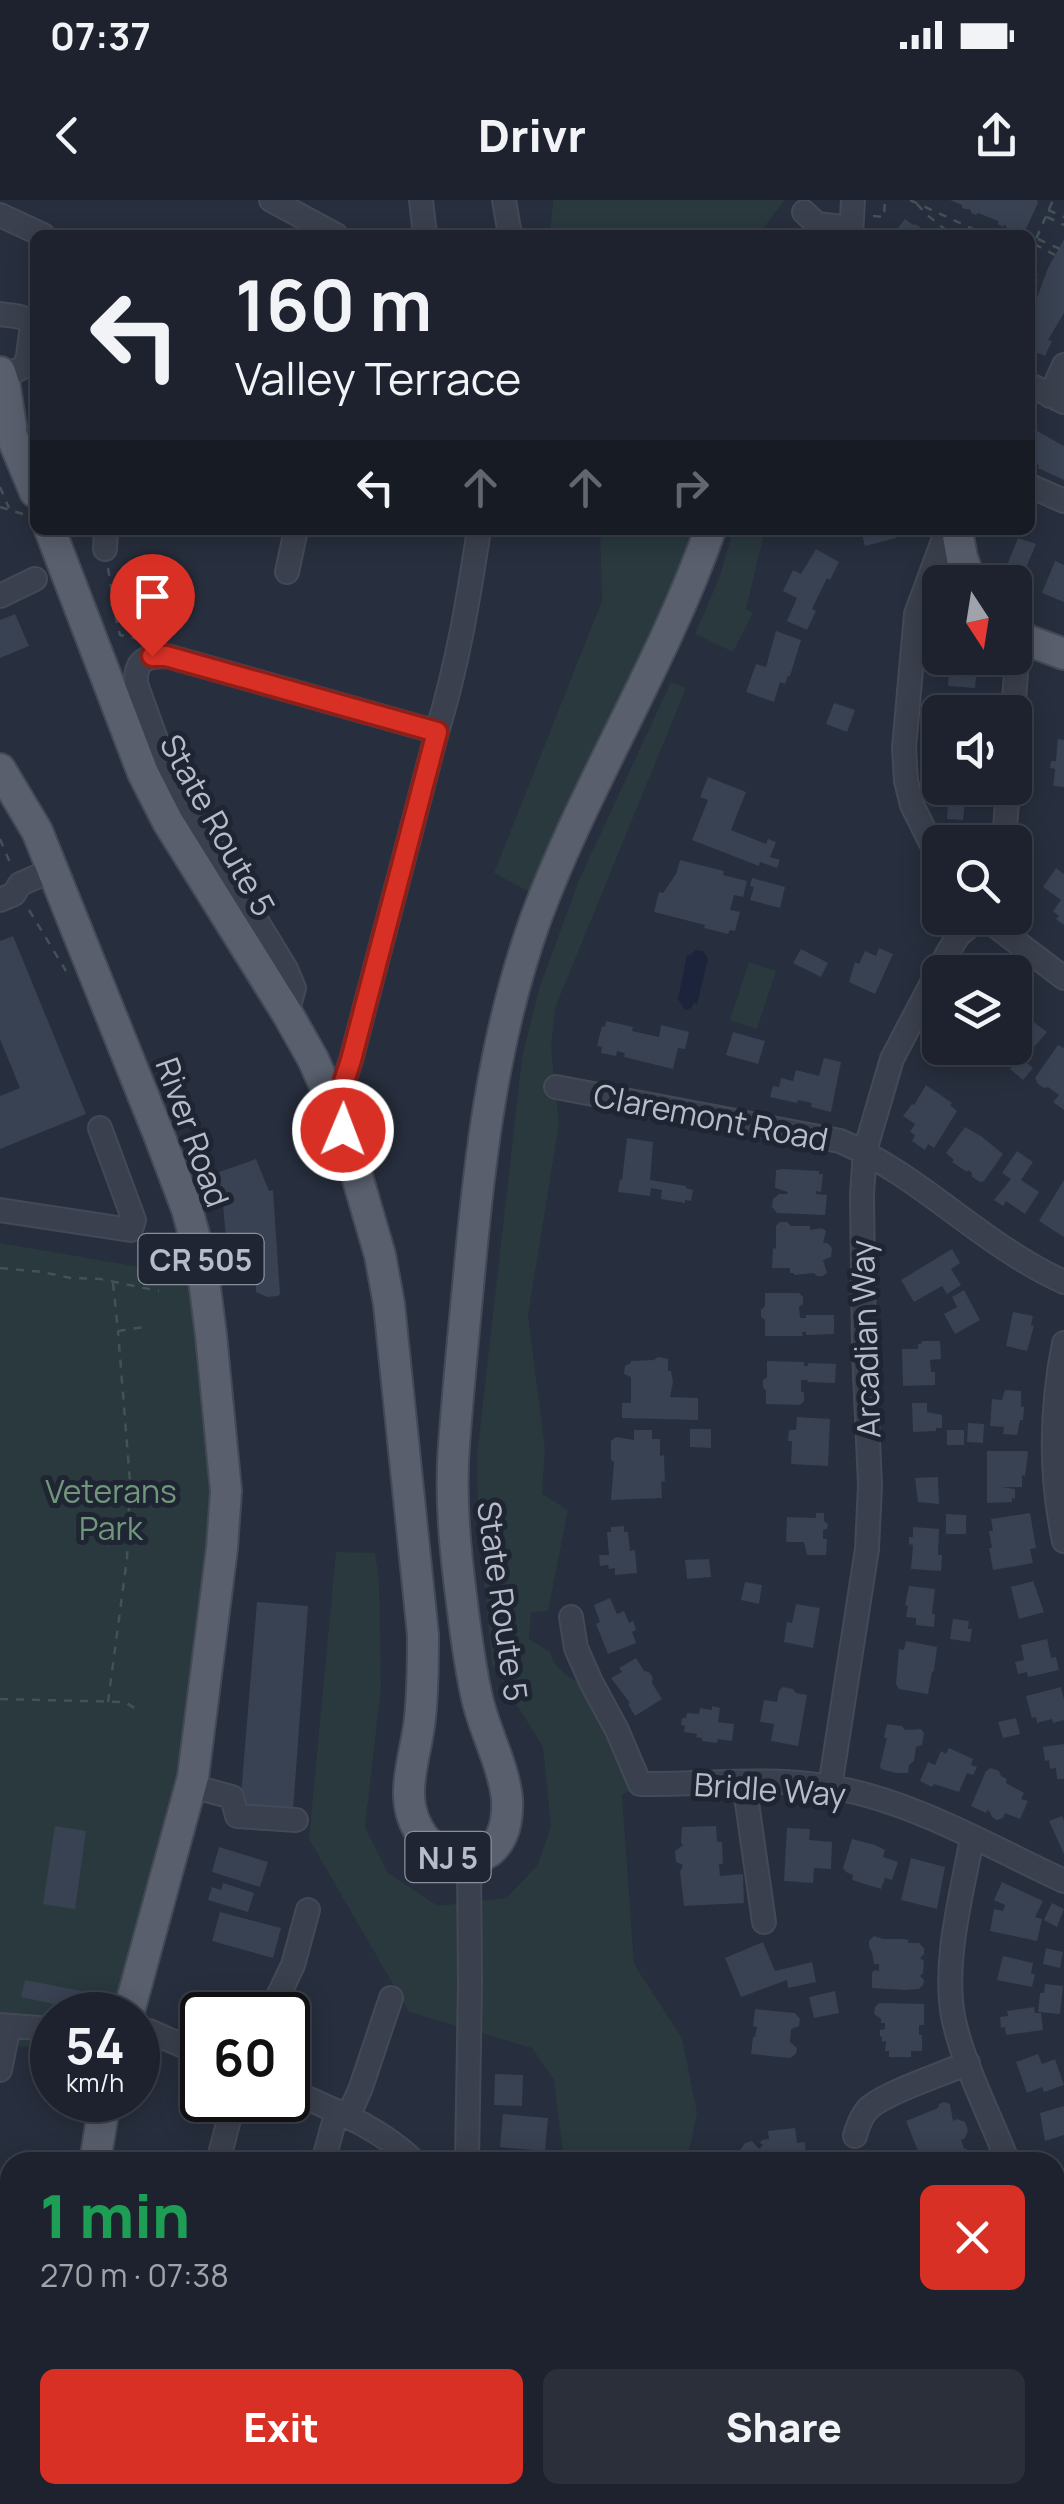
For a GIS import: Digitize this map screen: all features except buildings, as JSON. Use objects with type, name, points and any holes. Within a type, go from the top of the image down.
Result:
[{"type":"main road","name":"State Route 5","points":[[1,375],[6,421],[30,491]]},
{"type":"main road","name":"State Route 5","points":[[46,535],[154,796],[313,1060],[335,1109],[368,1206],[389,1304],[423,1634],[420,1724],[408,1779],[408,1799],[421,1834],[433,1848],[458,1860],[482,1856],[494,1847],[502,1838],[507,1813],[506,1794],[471,1672],[452,1500],[475,1206],[491,1094],[512,998],[563,849],[682,602],[708,535]]},
{"type":"main road","points":[[958,535],[965,565]]},
{"type":"main road","points":[[1032,641],[1064,654]]},
{"type":"main road","name":"River Road","points":[[0,768],[37,832],[53,870],[166,1154],[205,1278],[226,1491],[222,1548],[191,1786],[134,1992]]},
{"type":"main road","points":[[97,2152],[101,2122]]},
{"type":"street","points":[[270,200],[327,230]]},
{"type":"street","points":[[421,200],[424,230]]},
{"type":"street","points":[[504,200],[509,230]]},
{"type":"street","points":[[851,230],[853,200]]},
{"type":"street","points":[[804,212],[818,224],[843,230]]},
{"type":"street","points":[[0,215],[32,230]]},
{"type":"street","points":[[0,314],[22,317],[30,323]]},
{"type":"street","points":[[1,375],[24,366],[30,340]]},
{"type":"street","points":[[1048,394],[1064,365]]},
{"type":"street","points":[[1035,488],[1064,502]]},
{"type":"street","points":[[287,572],[295,535]]},
{"type":"street","points":[[335,1109],[462,640],[478,535]]},
{"type":"street","points":[[922,825],[906,781],[904,748],[916,614],[945,535]]},
{"type":"street","points":[[0,596],[35,579]]},
{"type":"street","points":[[287,1013],[294,988],[286,969],[184,801],[160,754],[136,684],[141,649],[152,656],[166,656],[437,732]]},
{"type":"street","points":[[11,888],[53,870]]},
{"type":"street","name":"Arcadian Way","points":[[830,1787],[868,1549],[870,1485],[862,1194],[865,1152],[899,1044],[959,935]]},
{"type":"street","points":[[1005,935],[1064,978]]},
{"type":"street","name":"Claremont Road","points":[[556,1087],[827,1138],[865,1152],[1007,1252],[1064,1282]]},
{"type":"street","points":[[0,1210],[131,1230],[134,1220],[100,1128]]},
{"type":"street","points":[[1064,1343],[1054,1444],[1064,1541]]},
{"type":"street","name":"Bridle Way","points":[[572,1617],[576,1648],[640,1784],[744,1782],[830,1787],[927,1817],[1064,1881]]},
{"type":"street","points":[[744,1782],[764,1922]]},
{"type":"street","points":[[191,1786],[232,1796],[237,1816],[296,1820]]},
{"type":"street","points":[[972,1838],[951,1960],[950,1988],[956,2029],[1004,2152]]},
{"type":"street","points":[[467,2152],[469,1860]]},
{"type":"street","points":[[280,1992],[293,1965],[308,1910]]},
{"type":"street","points":[[328,2152],[343,2114],[360,2090],[391,1998]]},
{"type":"street","points":[[0,2070],[4,2026],[30,2028]]},
{"type":"street","points":[[855,2136],[868,2108],[968,2064]]},
{"type":"street","points":[[310,2100],[378,2132],[405,2152]]},
{"type":"street","points":[[221,2152],[228,2122]]},
{"type":"path","points":[[910,200],[975,230]]},
{"type":"path","points":[[1035,241],[1053,200]]},
{"type":"path","points":[[916,203],[946,230]]},
{"type":"path","points":[[1048,210],[1064,217]]},
{"type":"path","points":[[1046,216],[1064,226]]},
{"type":"path","points":[[1036,238],[1060,248]]},
{"type":"path","points":[[1035,245],[1054,255]]},
{"type":"path","points":[[1035,274],[1043,278]]},
{"type":"path","points":[[1035,282],[1043,285]]},
{"type":"path","points":[[0,486],[9,510]]},
{"type":"path","points":[[0,507],[30,512]]},
{"type":"path","points":[[105,540],[118,630],[141,649]]},
{"type":"path","points":[[108,628],[118,630]]},
{"type":"path","points":[[0,839],[11,888],[26,905],[64,968]]},
{"type":"path","points":[[0,1268],[159,1291]]},
{"type":"path","points":[[108,1702],[122,1605],[130,1482],[113,1282]]},
{"type":"path","points":[[118,1331],[144,1327]]},
{"type":"path","points":[[0,1699],[125,1702],[136,1710]]},
{"type":"green space","points":[[553,200],[785,200],[762,230],[550,230]]},
{"type":"green space","points":[[600,535],[708,535],[544,900],[494,873],[602,601]]},
{"type":"green space","points":[[732,535],[764,535],[746,609],[753,613],[733,652],[695,634],[720,576]]},
{"type":"green space","points":[[671,682],[686,688],[555,1008],[551,1048],[559,1124],[528,1315],[545,1449],[542,1494],[568,1510],[548,1611],[531,1612],[529,1639],[550,1652],[565,1674],[602,1702],[640,1784],[622,1795],[634,1964],[682,2038],[697,2113],[689,2152],[563,2152],[554,2080],[532,2048],[409,2012],[309,1839],[336,1552],[375,1553],[381,1688],[365,1827],[388,1873],[438,1906],[506,1898],[537,1866],[551,1827],[543,1747],[492,1665],[478,1512],[477,1456],[522,1057],[539,989],[579,880]]},
{"type":"green space","points":[[749,962],[776,971],[757,1029],[730,1020]]},
{"type":"green space","name":"Veterans Park","points":[[0,1243],[187,1275],[225,1505],[182,1779],[122,1992],[30,1992],[30,2048],[0,2043]]},
{"type":"water","points":[[703,951],[708,959],[697,1004],[685,1010],[678,999],[687,955]]},
{"type":"route","points":[[152,656],[166,656],[437,732],[335,1109],[343,1130]]}]
